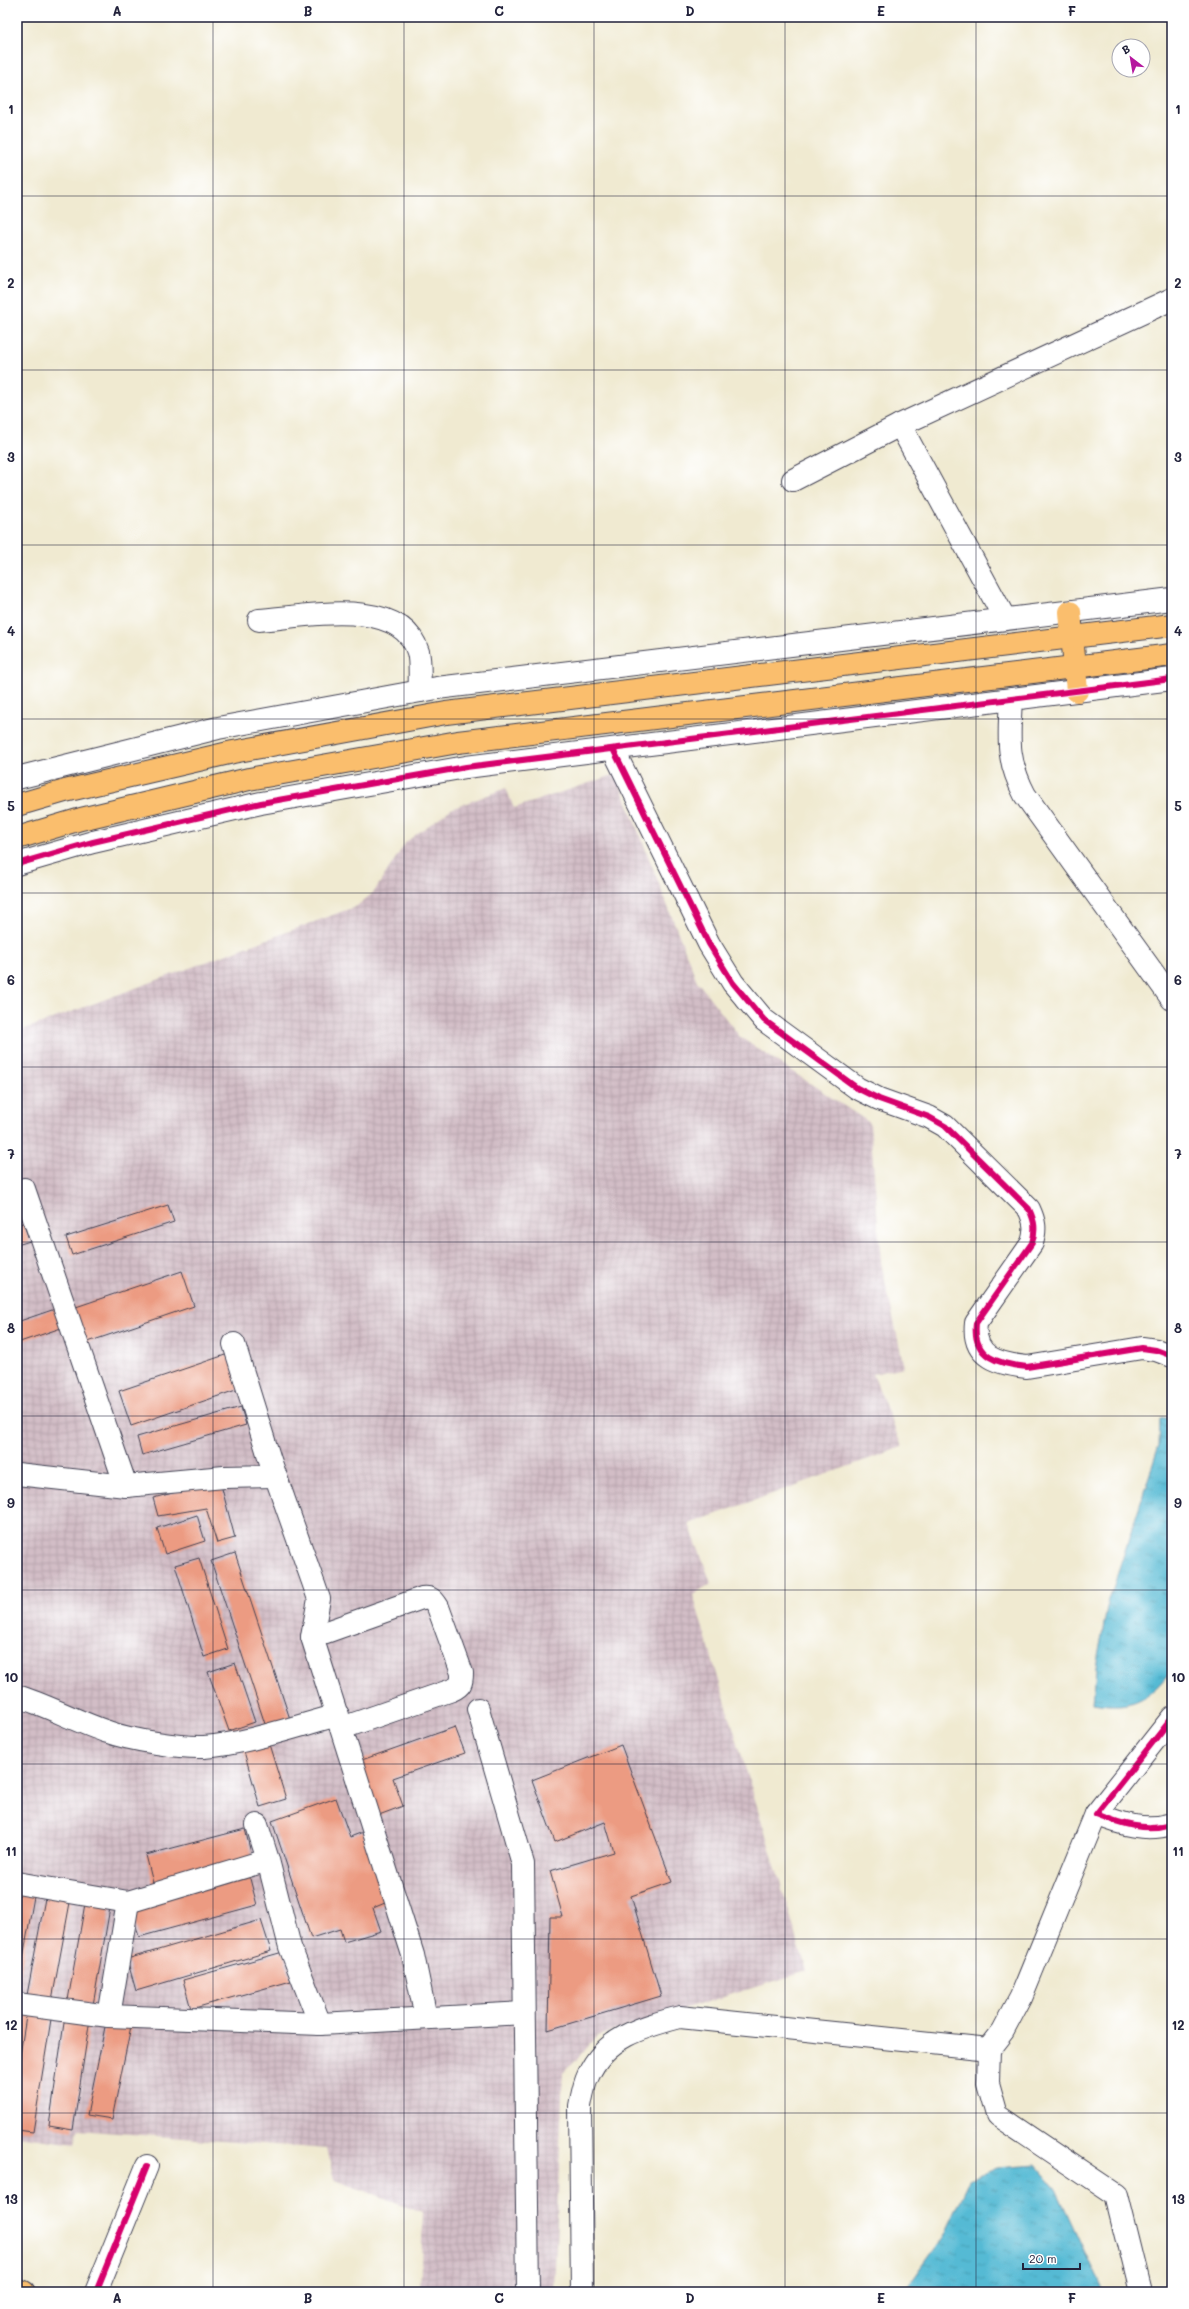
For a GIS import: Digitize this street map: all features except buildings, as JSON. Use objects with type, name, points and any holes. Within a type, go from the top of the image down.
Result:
[{"type":"main road","points":[[1070,612],[1077,691]]},
{"type":"main road","points":[[17,805],[65,791],[233,752],[446,713],[1172,625]]},
{"type":"main road","points":[[17,838],[81,819],[249,779],[458,742],[1172,654]]},
{"type":"main road","points":[[17,2289],[24,2292]]},
{"type":"street","points":[[793,480],[900,425],[1172,299]]},
{"type":"street","points":[[900,425],[1005,620]]},
{"type":"street","points":[[17,778],[218,728],[420,692],[1172,599]]},
{"type":"street","points":[[259,620],[331,614],[369,615],[385,618],[398,624],[413,642],[418,652],[420,692]]},
{"type":"street","points":[[17,864],[93,842],[261,803],[466,767],[1172,679]]},
{"type":"street","points":[[1011,699],[1009,751],[1014,774],[1025,795],[1172,999]]},
{"type":"street","points":[[613,749],[709,944],[733,983],[764,1020],[857,1088],[879,1099],[929,1117],[945,1126],[1029,1209],[1034,1220],[1035,1231],[1032,1243],[976,1323],[974,1336],[980,1349],[992,1359],[1008,1365],[1027,1367],[1142,1348],[1156,1350],[1172,1356]]},
{"type":"street","points":[[24,1189],[126,1486]]},
{"type":"street","points":[[234,1344],[275,1476],[319,1599],[312,1637],[413,1955],[426,2018]]},
{"type":"street","points":[[17,1474],[126,1486],[224,1477],[275,1476]]},
{"type":"street","points":[[17,1696],[46,1705],[108,1732],[178,1746],[204,1747],[340,1722],[452,1690],[460,1686],[462,1682],[462,1673],[438,1607],[434,1600],[429,1598],[415,1600],[312,1637]]},
{"type":"street","points":[[478,1709],[523,1864],[528,2292]]},
{"type":"street","points":[[1140,2292],[1116,2195],[997,2115],[988,2083],[989,2048],[1003,2031],[1022,1997],[1096,1814],[1172,1718]]},
{"type":"street","points":[[1096,1814],[1128,1826],[1158,1828],[1172,1824]]},
{"type":"street","points":[[257,1825],[268,1860],[290,1947],[320,2024]]},
{"type":"street","points":[[17,1883],[128,1902],[268,1860]]},
{"type":"street","points":[[109,2016],[128,1902]]},
{"type":"street","points":[[17,2004],[109,2016],[320,2024],[524,2013]]},
{"type":"street","points":[[582,2292],[580,2106],[587,2076],[601,2053],[621,2036],[647,2026],[680,2017],[989,2048]]},
{"type":"street","points":[[96,2292],[147,2166]]},
{"type":"shaded area","points":[[616,774],[697,981],[740,1037],[870,1123],[881,1262],[904,1367],[873,1374],[902,1447],[689,1524],[711,1583],[693,1595],[807,1971],[598,2036],[563,2073],[554,2292],[420,2292],[423,2212],[334,2180],[327,2149],[78,2130],[75,2144],[17,2136],[17,1032],[357,906],[374,892],[406,842],[451,809],[506,788],[514,808]]},
{"type":"water","points":[[1172,1417],[1172,1669],[1164,1680],[1147,1695],[1138,1700],[1119,1705],[1093,1703],[1096,1668],[1107,1607],[1159,1445],[1160,1419]]},
{"type":"water","points":[[1036,2165],[1056,2189],[1103,2292],[904,2292],[944,2236],[970,2180],[997,2168]]},
{"type":"cycle path","points":[[17,864],[93,842],[261,803],[466,767],[1172,679]]},
{"type":"cycle path","points":[[613,749],[709,944],[733,983],[764,1020],[857,1088],[879,1099],[929,1117],[945,1126],[1029,1209],[1033,1218],[1034,1226],[1032,1243],[976,1323],[978,1344],[983,1352],[998,1361],[1027,1367],[1142,1348],[1156,1350],[1172,1356]]},
{"type":"cycle path","points":[[1172,1718],[1096,1814],[1133,1826],[1152,1827],[1172,1824]]},
{"type":"cycle path","points":[[96,2292],[147,2166]]}]
